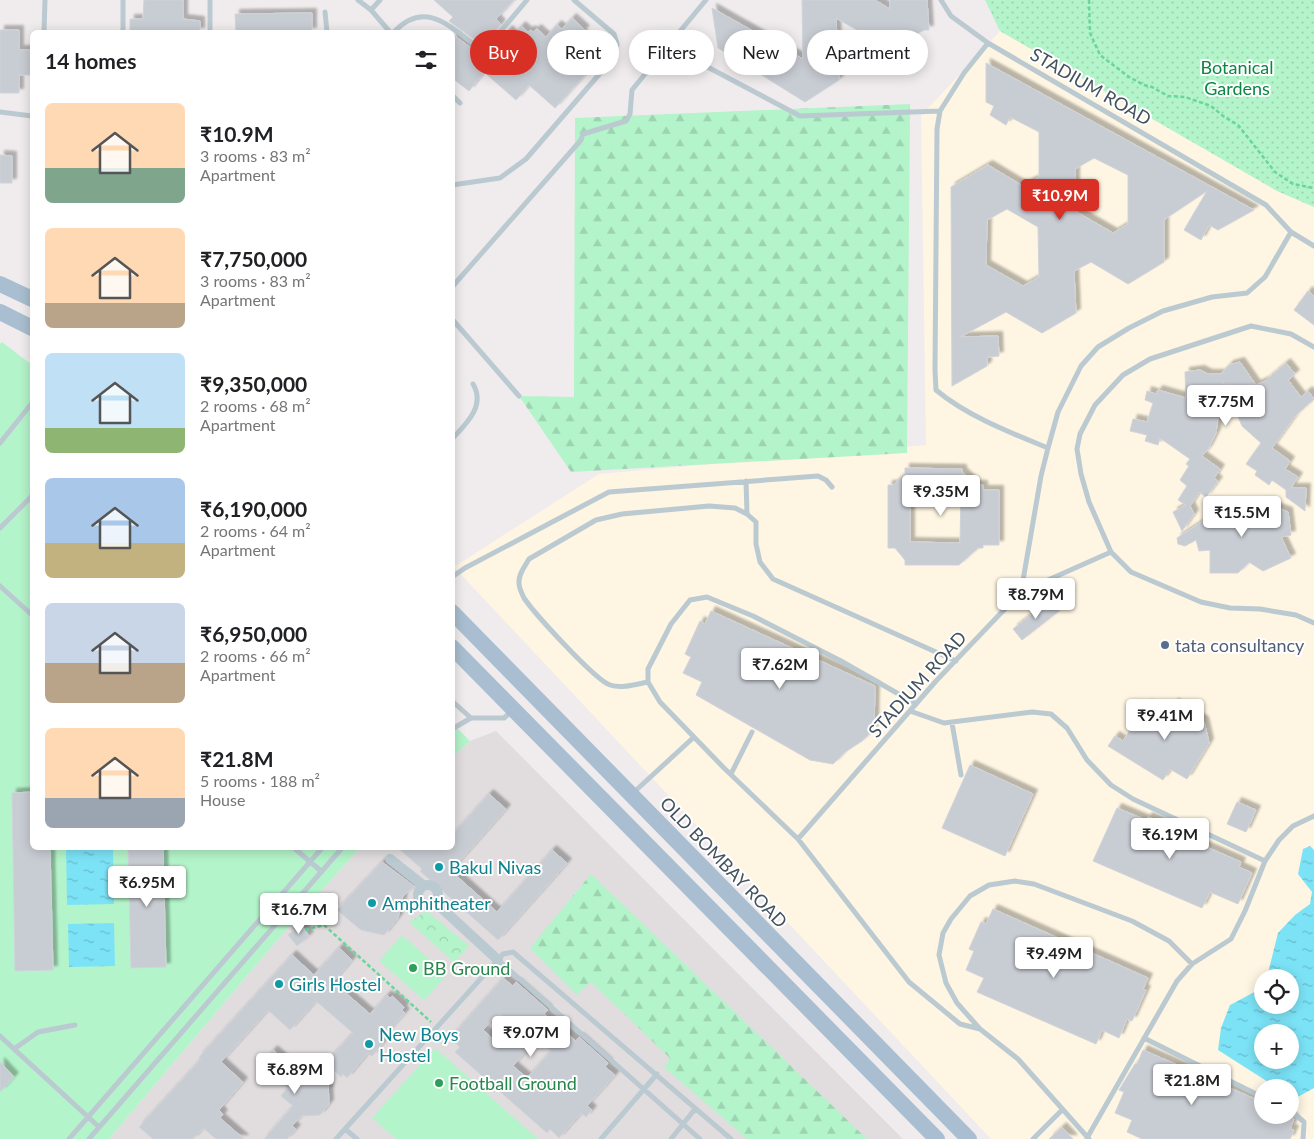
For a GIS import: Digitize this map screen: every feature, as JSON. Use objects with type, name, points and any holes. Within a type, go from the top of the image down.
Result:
[{"type":"main road","points":[[0,284],[30,298]]},
{"type":"main road","points":[[0,312],[30,327]]},
{"type":"main road","name":"OLD BOMBAY ROAD","points":[[455,615],[969,1139]]},
{"type":"main road","points":[[455,650],[937,1139]]},
{"type":"main road","points":[[479,673],[496,657]]},
{"type":"street","points":[[390,859],[424,886],[430,886],[436,890],[435,902]]},
{"type":"street","points":[[424,886],[419,890],[419,900],[426,905],[435,902]]},
{"type":"street","points":[[435,902],[498,960]]},
{"type":"lane","points":[[44,30],[45,0]]},
{"type":"lane","points":[[123,0],[123,30]]},
{"type":"lane","points":[[210,0],[210,30]]},
{"type":"lane","points":[[358,0],[371,10],[390,30]]},
{"type":"lane","points":[[371,10],[380,0]]},
{"type":"lane","points":[[394,30],[401,22],[414,15],[428,14],[438,16],[476,47],[484,47],[490,44],[527,0]]},
{"type":"lane","points":[[455,185],[500,178],[526,159],[615,56],[617,44],[614,34],[574,0]]},
{"type":"lane","points":[[681,30],[706,0]]},
{"type":"lane","name":"STADIUM ROAD","points":[[941,0],[950,16],[988,42],[1266,205],[1291,232],[1314,246]]},
{"type":"lane","points":[[326,12],[327,30]]},
{"type":"lane","points":[[988,42],[964,73],[940,111],[937,130],[936,390],[950,402],[1010,432],[1048,448]]},
{"type":"lane","points":[[714,70],[800,116],[940,111]]},
{"type":"lane","points":[[455,284],[581,140],[583,134],[626,121],[630,114],[632,90],[644,75]]},
{"type":"lane","points":[[455,98],[460,103]]},
{"type":"lane","points":[[0,112],[30,116]]},
{"type":"lane","points":[[1021,592],[1041,476],[1048,448],[1058,412],[1081,366],[1098,347],[1129,328],[1163,311],[1212,297],[1248,293],[1265,277],[1291,232]]},
{"type":"lane","points":[[455,322],[519,396]]},
{"type":"lane","points":[[1314,347],[1291,334],[1251,326],[1150,359],[1123,375],[1095,405],[1080,434],[1077,449],[1081,474],[1089,502],[1111,552],[1131,572],[1201,602],[1230,608],[1260,609],[1296,615],[1314,623]]},
{"type":"lane","points":[[455,435],[476,409],[478,398],[473,384]]},
{"type":"lane","points":[[0,443],[30,406]]},
{"type":"lane","points":[[455,575],[609,492],[818,476],[826,480],[832,487]]},
{"type":"lane","points":[[746,481],[747,514]]},
{"type":"lane","points":[[0,528],[30,498]]},
{"type":"lane","points":[[648,682],[626,686],[610,685],[595,675],[569,649],[524,597],[519,583],[523,569],[529,559],[596,520],[646,511],[709,506],[735,508],[747,514],[756,522],[756,544],[760,562],[773,579],[956,661]]},
{"type":"lane","points":[[1021,592],[1111,552]]},
{"type":"lane","points":[[0,586],[30,613]]},
{"type":"lane","name":"STADIUM ROAD","points":[[798,839],[916,704],[1021,592]]},
{"type":"lane","points":[[916,704],[841,661],[753,616],[707,597],[690,600],[671,624],[648,669],[648,682],[660,702],[798,839],[909,982],[960,1024],[980,1029]]},
{"type":"lane","points":[[455,704],[472,718]]},
{"type":"lane","points":[[455,727],[472,718],[504,718],[514,710]]},
{"type":"lane","points":[[910,711],[944,723],[1032,712],[1051,714],[1067,728],[1087,760],[1111,785],[1133,799],[1265,861]]},
{"type":"lane","points":[[952,723],[961,775]]},
{"type":"lane","points":[[731,774],[752,732]]},
{"type":"lane","points":[[631,795],[694,737]]},
{"type":"lane","points":[[1192,964],[1168,940],[1132,921],[1086,902],[1034,884],[1015,881],[989,885],[970,896],[951,919],[943,933],[939,955],[946,983],[957,1002],[980,1029],[1018,1059],[1088,1138],[1169,994],[1192,964],[1231,939],[1245,912],[1265,861],[1279,840],[1292,826],[1314,816]]},
{"type":"lane","points":[[296,850],[321,872]]},
{"type":"lane","points":[[69,1139],[320,850]]},
{"type":"lane","points":[[89,1139],[340,850]]},
{"type":"lane","points":[[336,1139],[503,954],[513,952],[731,1139]]},
{"type":"lane","points":[[498,960],[700,1139]]},
{"type":"lane","points":[[14,1049],[38,1032],[75,1025]]},
{"type":"lane","points":[[0,1036],[99,1127]]},
{"type":"lane","points":[[1144,1038],[1254,1093]]},
{"type":"lane","points":[[601,1139],[657,1074]]},
{"type":"lane","points":[[671,1139],[695,1108]]},
{"type":"lane","points":[[1033,1139],[1062,1110]]},
{"type":"lane","points":[[1299,1118],[1304,1122],[1303,1139]]},
{"type":"lane","points":[[345,1130],[357,1139]]},
{"type":"path","points":[[1089,0],[1090,32],[1100,55],[1129,78],[1168,96],[1185,97],[1211,106],[1222,116],[1238,125],[1275,172],[1293,184],[1314,188]]},
{"type":"path","points":[[313,918],[324,925],[437,1028]]},
{"type":"path","points":[[305,930],[324,925]]},
{"type":"shaded area","points":[[1000,31],[1277,191],[1314,207],[1314,1139],[991,1139],[455,568],[599,474],[926,445],[921,116]]},
{"type":"shaded area","points":[[496,731],[903,1139],[109,1139],[285,931],[358,850],[455,850],[455,755],[470,741]]},
{"type":"green space","name":"Botanical Gardens","points":[[985,0],[1314,0],[1314,207],[1277,191],[1000,31]]},
{"type":"green space","points":[[910,104],[907,453],[571,472],[519,396],[574,397],[575,118]]},
{"type":"green space","points":[[2,342],[30,363],[30,850],[358,850],[285,931],[109,1139],[0,1139],[0,344]]},
{"type":"green space","points":[[455,726],[470,741],[455,755]]},
{"type":"green space","points":[[591,874],[867,1139],[747,1139],[664,1067],[670,1058],[591,982],[577,995],[530,948]]},
{"type":"green space","points":[[427,911],[469,946],[454,962],[409,922]]},
{"type":"green space","name":"BB Ground","points":[[402,935],[447,975],[424,1000],[379,961]]},
{"type":"green space","name":"Football Ground","points":[[435,1048],[538,1139],[396,1139],[372,1118]]},
{"type":"water","points":[[1310,846],[1314,850],[1314,1088],[1299,1096],[1299,1079],[1263,1079],[1218,1050],[1221,1028],[1230,1005],[1254,992],[1254,1014],[1299,1014],[1299,969],[1269,969],[1278,933],[1295,915],[1310,904],[1312,892],[1298,874],[1303,849]]},
{"type":"water","points":[[66,850],[113,850],[114,904],[67,905]]},
{"type":"water","points":[[114,923],[115,966],[69,967],[68,924]]},
{"type":"building","points":[[144,0],[183,0],[183,19],[200,21],[200,30],[130,30],[130,19],[143,19]]},
{"type":"building","points":[[434,0],[514,0],[496,19],[501,24],[496,30],[470,30],[470,36],[449,21],[453,17]]},
{"type":"building","points":[[802,0],[875,0],[890,9],[890,0],[927,0],[929,30],[857,30],[836,18],[837,30],[807,30],[807,75],[839,75],[839,80],[805,102],[762,75],[797,75],[797,56],[803,59]]},
{"type":"building","points":[[712,8],[751,30],[724,30],[724,52],[718,48]]},
{"type":"building","points":[[312,13],[312,30],[236,30],[235,14]]},
{"type":"building","points":[[572,18],[585,30],[552,30],[557,25],[562,29]]},
{"type":"building","points":[[521,26],[526,30],[517,30]]},
{"type":"building","points":[[537,29],[546,37],[547,75],[585,75],[555,108],[529,85],[516,100],[487,75],[537,75],[536,30]]},
{"type":"building","points":[[0,30],[19,30],[19,50],[30,50],[30,75],[19,75],[19,93],[0,93]]},
{"type":"building","points":[[455,36],[470,47],[470,75],[482,75],[469,91],[455,80]]},
{"type":"building","points":[[986,63],[1254,210],[1218,230],[1209,225],[1201,240],[1184,230],[1207,191],[1164,219],[1164,262],[1128,284],[1091,262],[1074,271],[1076,313],[1042,333],[1006,312],[960,337],[998,336],[999,356],[987,357],[987,366],[952,386],[951,187],[988,165],[1023,186],[1039,177],[1039,132],[1010,117],[1006,125],[990,115],[994,106],[986,102]],"holes":[[[1094,158],[1128,175],[1128,224],[1113,233],[1075,211],[1075,169]],[[1007,209],[1038,227],[1039,277],[1023,286],[986,265],[987,220]]]},
{"type":"building","points":[[0,155],[12,156],[12,183],[0,183]]},
{"type":"building","points":[[1308,291],[1314,296],[1314,325],[1294,310]]},
{"type":"building","points":[[1240,362],[1256,385],[1265,381],[1286,363],[1295,374],[1288,380],[1301,397],[1308,391],[1314,399],[1295,416],[1272,448],[1290,461],[1285,469],[1298,477],[1291,488],[1306,488],[1305,511],[1286,497],[1286,490],[1272,480],[1269,485],[1255,475],[1257,471],[1246,464],[1261,443],[1242,426],[1223,381],[1216,433],[1202,456],[1220,469],[1214,478],[1218,481],[1206,497],[1199,492],[1190,506],[1194,514],[1182,531],[1173,512],[1186,505],[1178,500],[1187,486],[1180,480],[1189,466],[1186,464],[1190,459],[1160,438],[1158,445],[1145,441],[1147,435],[1130,431],[1133,419],[1147,422],[1153,403],[1145,400],[1147,391],[1156,394],[1158,390],[1186,398],[1185,372],[1200,370],[1208,374],[1221,374],[1229,365]]},
{"type":"building","points":[[905,468],[962,469],[962,472],[976,485],[983,485],[983,490],[999,490],[999,545],[983,545],[983,548],[978,548],[959,565],[905,565],[905,560],[895,548],[888,548],[888,485],[893,485],[905,474]],"holes":[[[910,491],[961,491],[960,543],[910,542]]]},
{"type":"building","points":[[1261,502],[1288,512],[1291,535],[1281,537],[1291,558],[1263,571],[1249,562],[1238,573],[1210,573],[1210,550],[1199,551],[1196,540],[1185,546],[1178,544],[1177,538],[1220,510],[1248,505],[1255,518]]},
{"type":"building","points":[[1050,600],[1059,611],[1022,640],[1013,629]]},
{"type":"building","points":[[711,611],[875,686],[874,729],[833,764],[810,760],[696,695],[702,682],[683,673],[691,657],[685,654],[700,621],[705,624]]},
{"type":"building","points":[[1174,703],[1204,721],[1209,743],[1187,779],[1170,769],[1163,780],[1108,746],[1115,736],[1123,741],[1147,704],[1161,713],[1166,705],[1171,709]]},
{"type":"building","points":[[970,765],[1033,794],[1005,856],[942,828]]},
{"type":"building","points":[[30,792],[30,850],[50,850],[53,970],[15,971],[12,793]]},
{"type":"building","name":"Bakul Nivas","points":[[489,794],[506,809],[451,871],[497,912],[552,850],[567,863],[498,940],[420,871],[422,869],[400,850],[455,850],[455,832]]},
{"type":"building","points":[[1237,802],[1256,810],[1246,832],[1227,824]]},
{"type":"building","points":[[1117,808],[1146,820],[1148,817],[1172,827],[1173,825],[1189,831],[1186,838],[1241,862],[1239,867],[1252,873],[1238,904],[1210,892],[1202,908],[1093,861]]},
{"type":"building","points":[[128,850],[163,850],[166,967],[131,968]]},
{"type":"building","name":"Amphitheater","points":[[382,862],[414,886],[403,896],[398,918],[384,935],[361,930],[337,910]]},
{"type":"building","points":[[993,909],[1148,978],[1143,989],[1146,990],[1132,1021],[1127,1019],[1119,1038],[1102,1030],[1096,1044],[977,992],[984,978],[966,970],[974,951],[969,949],[981,922],[986,924]]},
{"type":"building","points":[[301,924],[309,936],[297,946],[288,935]]},
{"type":"building","points":[[339,948],[352,960],[333,982],[370,1014],[387,995],[390,998],[392,996],[404,1007],[402,1010],[405,1013],[380,1040],[383,1043],[372,1056],[368,1053],[347,1078],[343,1074],[341,1077],[329,1066],[331,1064],[327,1061],[353,1033],[316,1001],[290,1030],[268,1010],[221,1062],[243,1082],[219,1110],[223,1114],[220,1118],[244,1139],[216,1139],[203,1128],[193,1139],[153,1139],[139,1127],[201,1059],[199,1057],[292,955],[314,975]]},
{"type":"building","points":[[503,978],[513,986],[516,982],[548,1010],[544,1014],[576,1041],[579,1037],[608,1063],[605,1067],[615,1075],[587,1106],[592,1110],[586,1117],[581,1113],[559,1138],[550,1129],[547,1133],[455,1052],[460,1047],[450,1038]],"holes":[[[499,1013],[518,1030],[502,1047],[483,1030]],[[537,1039],[551,1051],[527,1078],[513,1066]]]},
{"type":"building","points":[[273,1050],[309,1081],[328,1081],[329,1104],[320,1115],[301,1116],[292,1126],[296,1129],[287,1139],[264,1139],[293,1106],[281,1096],[287,1088],[260,1065]]},
{"type":"building","points":[[1143,1050],[1254,1099],[1254,1124],[1292,1124],[1290,1129],[1294,1130],[1290,1139],[1142,1139],[1127,1132],[1132,1120],[1115,1113],[1124,1092],[1119,1090],[1135,1064],[1137,1064]]},
{"type":"building","points":[[0,1062],[14,1077],[0,1092]]},
{"type":"building","points":[[1062,1127],[1073,1139],[1049,1139]]},
{"type":"place","name":"tata consultancy","points":[[1165,645]]},
{"type":"place","name":"Bakul Nivas","points":[[439,867]]},
{"type":"place","name":"Amphitheater","points":[[372,903]]},
{"type":"place","name":"BB Ground","points":[[413,968]]},
{"type":"place","name":"Girls Hostel","points":[[279,984]]},
{"type":"place","name":"New Boys Hostel","points":[[369,1044]]},
{"type":"place","name":"Football Ground","points":[[439,1083]]}]
